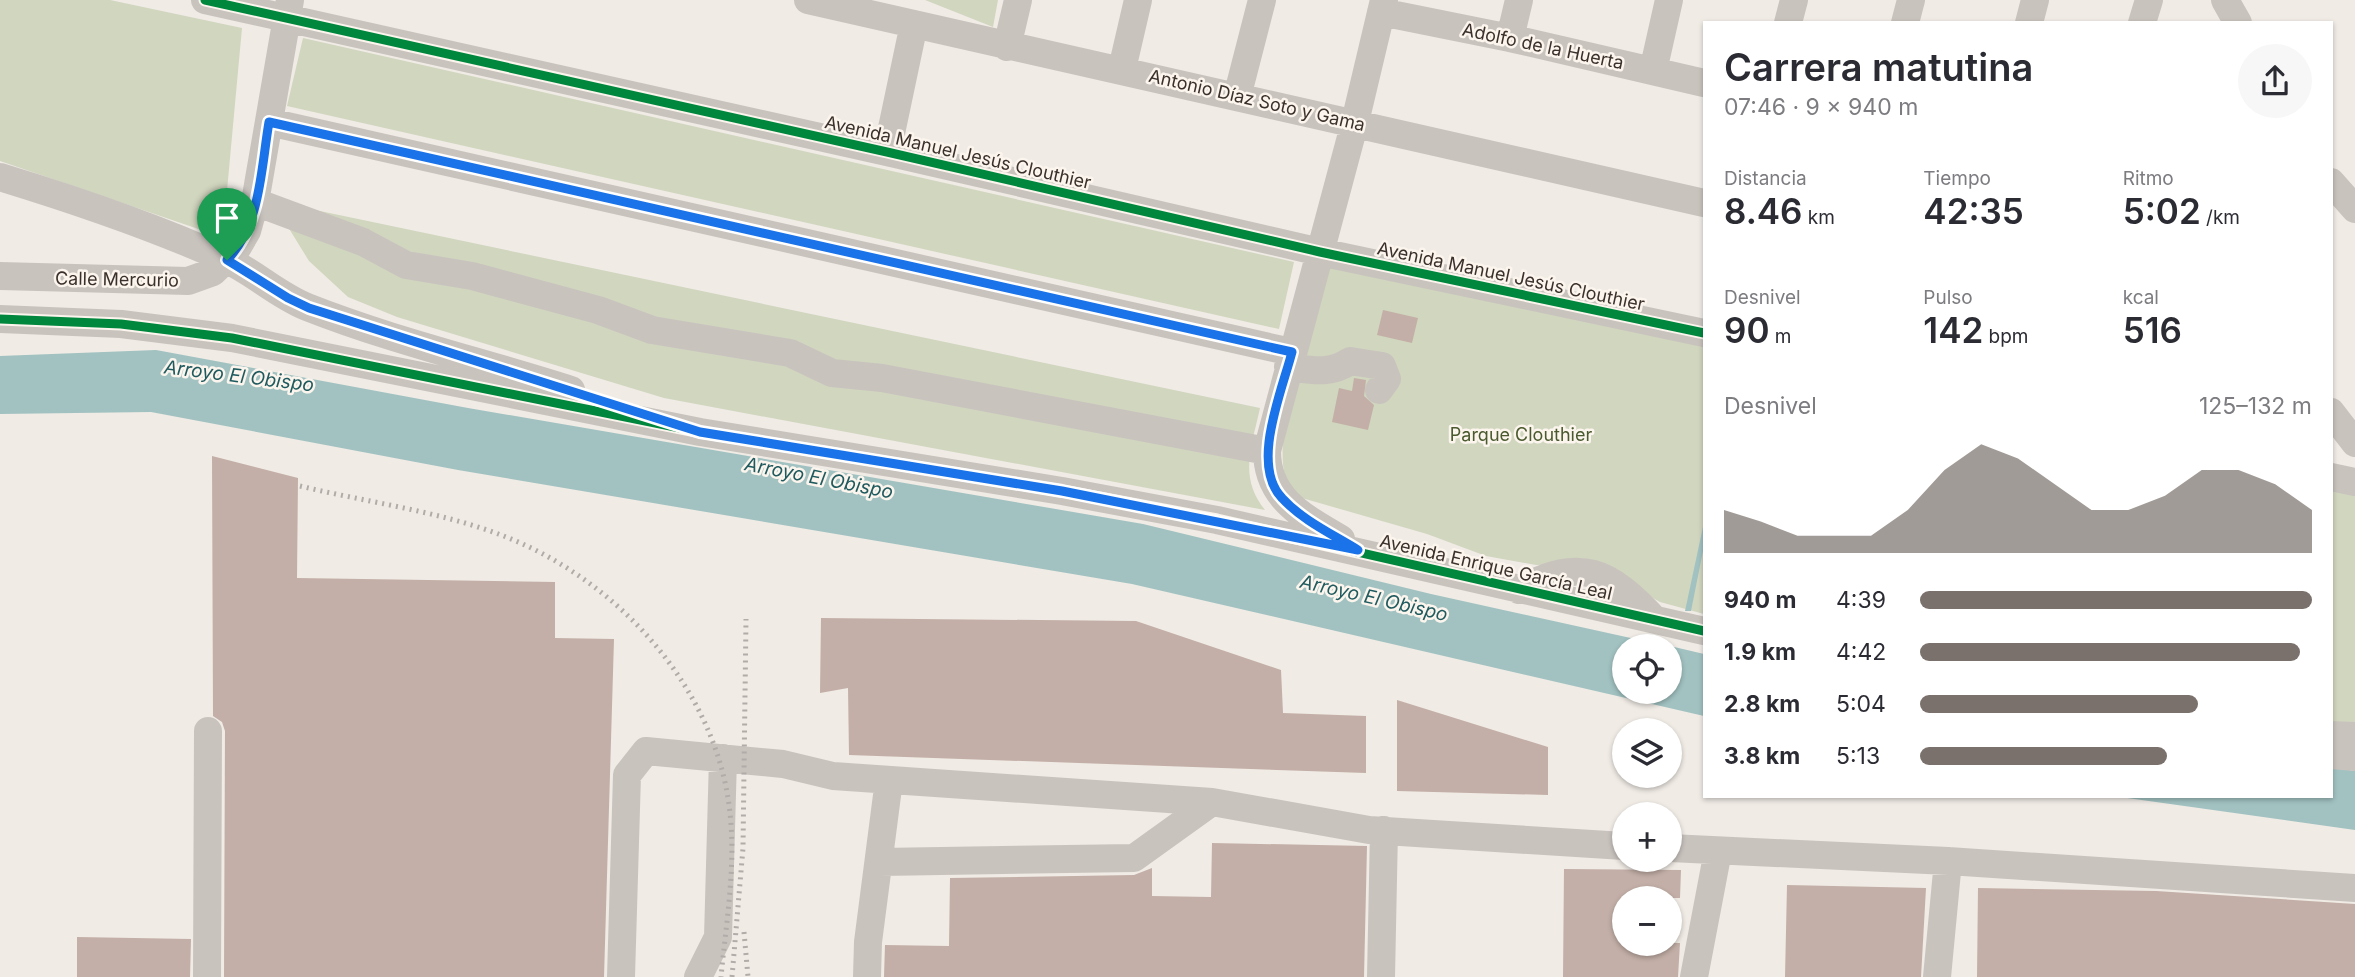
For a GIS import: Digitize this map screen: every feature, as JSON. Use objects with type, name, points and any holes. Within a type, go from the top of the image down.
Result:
[{"type":"street","name":"Avenida Manuel Jesús Clouthier","points":[[205,0],[288,9],[1320,252],[1703,333]]},
{"type":"street","name":"Antonio Díaz Soto y Gama","points":[[808,0],[1703,203]]},
{"type":"street","points":[[1007,47],[1018,0]]},
{"type":"street","points":[[1122,69],[1138,0]]},
{"type":"street","points":[[1237,97],[1262,0]]},
{"type":"street","points":[[1510,38],[1519,0]]},
{"type":"street","points":[[1653,71],[1668,0]]},
{"type":"street","points":[[1789,21],[1794,0]]},
{"type":"street","points":[[1906,21],[1911,0]]},
{"type":"street","points":[[2030,21],[2035,0]]},
{"type":"street","points":[[2143,21],[2149,0]]},
{"type":"street","points":[[2225,0],[2237,21]]},
{"type":"street","points":[[1358,550],[1308,519],[1279,496],[1271,481],[1267,451],[1355,122],[1383,6]]},
{"type":"street","name":"Adolfo de la Huerta","points":[[1383,6],[1703,83]]},
{"type":"street","points":[[227,260],[243,239],[256,202],[288,9]]},
{"type":"street","points":[[887,152],[914,24]]},
{"type":"street","points":[[269,122],[1290,360],[1322,372],[1338,370],[1350,361],[1382,366],[1387,379],[1379,390]]},
{"type":"street","points":[[0,177],[117,217],[227,260],[309,308],[700,432]]},
{"type":"street","points":[[2333,183],[2355,209]]},
{"type":"street","points":[[256,202],[342,234],[405,265],[484,279],[598,310],[652,330],[790,353],[832,373],[883,378],[1267,451]]},
{"type":"street","name":"Calle Mercurio","points":[[0,276],[188,281],[213,272],[227,260]]},
{"type":"street","points":[[0,319],[177,329],[700,432]]},
{"type":"street","points":[[2333,415],[2355,443]]},
{"type":"street","name":"Avenida Enrique García Leal","points":[[700,432],[1062,491],[1358,550],[1519,590],[1703,631]]},
{"type":"street","points":[[2333,477],[2355,482]]},
{"type":"street","points":[[207,977],[208,731]]},
{"type":"street","points":[[2333,735],[2355,736]]},
{"type":"street","points":[[621,977],[627,775],[646,751],[783,764],[833,776],[1212,802],[1384,831],[1612,845]]},
{"type":"street","points":[[2333,755],[2355,757]]},
{"type":"street","points":[[698,977],[718,937],[723,758]]},
{"type":"street","points":[[867,977],[868,942],[890,780]]},
{"type":"street","points":[[880,862],[1134,858],[1212,802]]},
{"type":"street","points":[[1381,977],[1384,831]]},
{"type":"street","points":[[1682,849],[1948,861],[2355,888]]},
{"type":"street","points":[[1694,977],[1718,851]]},
{"type":"street","points":[[1937,977],[1948,861]]},
{"type":"green space","points":[[0,0],[110,0],[242,28],[224,223],[210,233],[0,161]]},
{"type":"green space","points":[[925,0],[998,0],[993,27]]},
{"type":"green space","points":[[303,38],[1294,262],[1279,329],[287,106]]},
{"type":"green space","points":[[272,201],[1260,408],[1251,448],[1249,473],[1257,498],[1265,510],[664,398],[397,317],[348,297],[309,261]]},
{"type":"green space","name":"Parque Clouthier","points":[[1327,266],[1703,344],[1703,614],[1660,602],[1612,575],[1578,565],[1536,565],[1486,556],[1427,534],[1295,496],[1284,471],[1283,452],[1297,370]]},
{"type":"green space","points":[[2333,489],[2355,494],[2355,730],[2333,728]]},
{"type":"water","name":"Arroyo El Obispo","points":[[156,350],[468,408],[1143,524],[1431,594],[1613,634],[1612,695],[1132,584],[458,470],[151,412],[0,414],[0,356]]},
{"type":"water","points":[[1703,527],[1703,551],[1691,611],[1685,611]]},
{"type":"water","points":[[1682,649],[1703,654],[1703,716],[1652,704],[1682,704]]},
{"type":"water","points":[[2333,767],[2355,771],[2355,830],[2127,798],[2333,798]]},
{"type":"building","points":[[1383,310],[1418,318],[1412,343],[1377,335]]},
{"type":"building","points":[[1354,378],[1366,380],[1364,396],[1374,405],[1368,430],[1332,422],[1339,388],[1352,391]]},
{"type":"building","points":[[212,456],[298,478],[297,578],[555,582],[555,638],[614,639],[604,977],[224,977],[225,731],[222,722],[213,716]]},
{"type":"building","points":[[821,618],[1136,621],[1281,670],[1283,713],[1366,716],[1366,773],[849,755],[848,688],[820,693]]},
{"type":"building","points":[[1397,700],[1548,747],[1548,795],[1397,791]]},
{"type":"building","points":[[1212,843],[1367,846],[1364,977],[884,977],[885,945],[949,946],[950,878],[1134,875],[1152,868],[1152,896],[1211,897]]},
{"type":"building","points":[[1564,869],[1681,872],[1680,886],[1612,886],[1612,956],[1679,956],[1678,977],[1563,977]]},
{"type":"building","points":[[1787,885],[1926,888],[1921,977],[1785,977]]},
{"type":"building","points":[[1978,888],[2156,891],[2355,904],[2355,977],[1977,977]]},
{"type":"building","points":[[77,937],[191,939],[190,977],[77,977]]},
{"type":"railway","points":[[300,486],[427,513],[501,535],[543,554],[583,579],[621,609],[654,643],[682,681],[705,723],[721,767],[732,833],[730,895],[721,977]]},
{"type":"railway","points":[[732,977],[743,848],[746,619]]},
{"type":"railway","points":[[744,932],[748,977]]},
{"type":"cycle path","points":[[205,0],[1320,252],[1703,333]]},
{"type":"cycle path","points":[[0,319],[121,324],[232,338],[700,432],[1062,491],[1217,520],[1703,631]]},
{"type":"route","points":[[269,122],[1292,352],[1269,438],[1267,465],[1271,481],[1279,496],[1294,509],[1358,550],[1062,491],[700,432],[309,308],[227,260],[247,231],[256,202],[269,122]]}]
